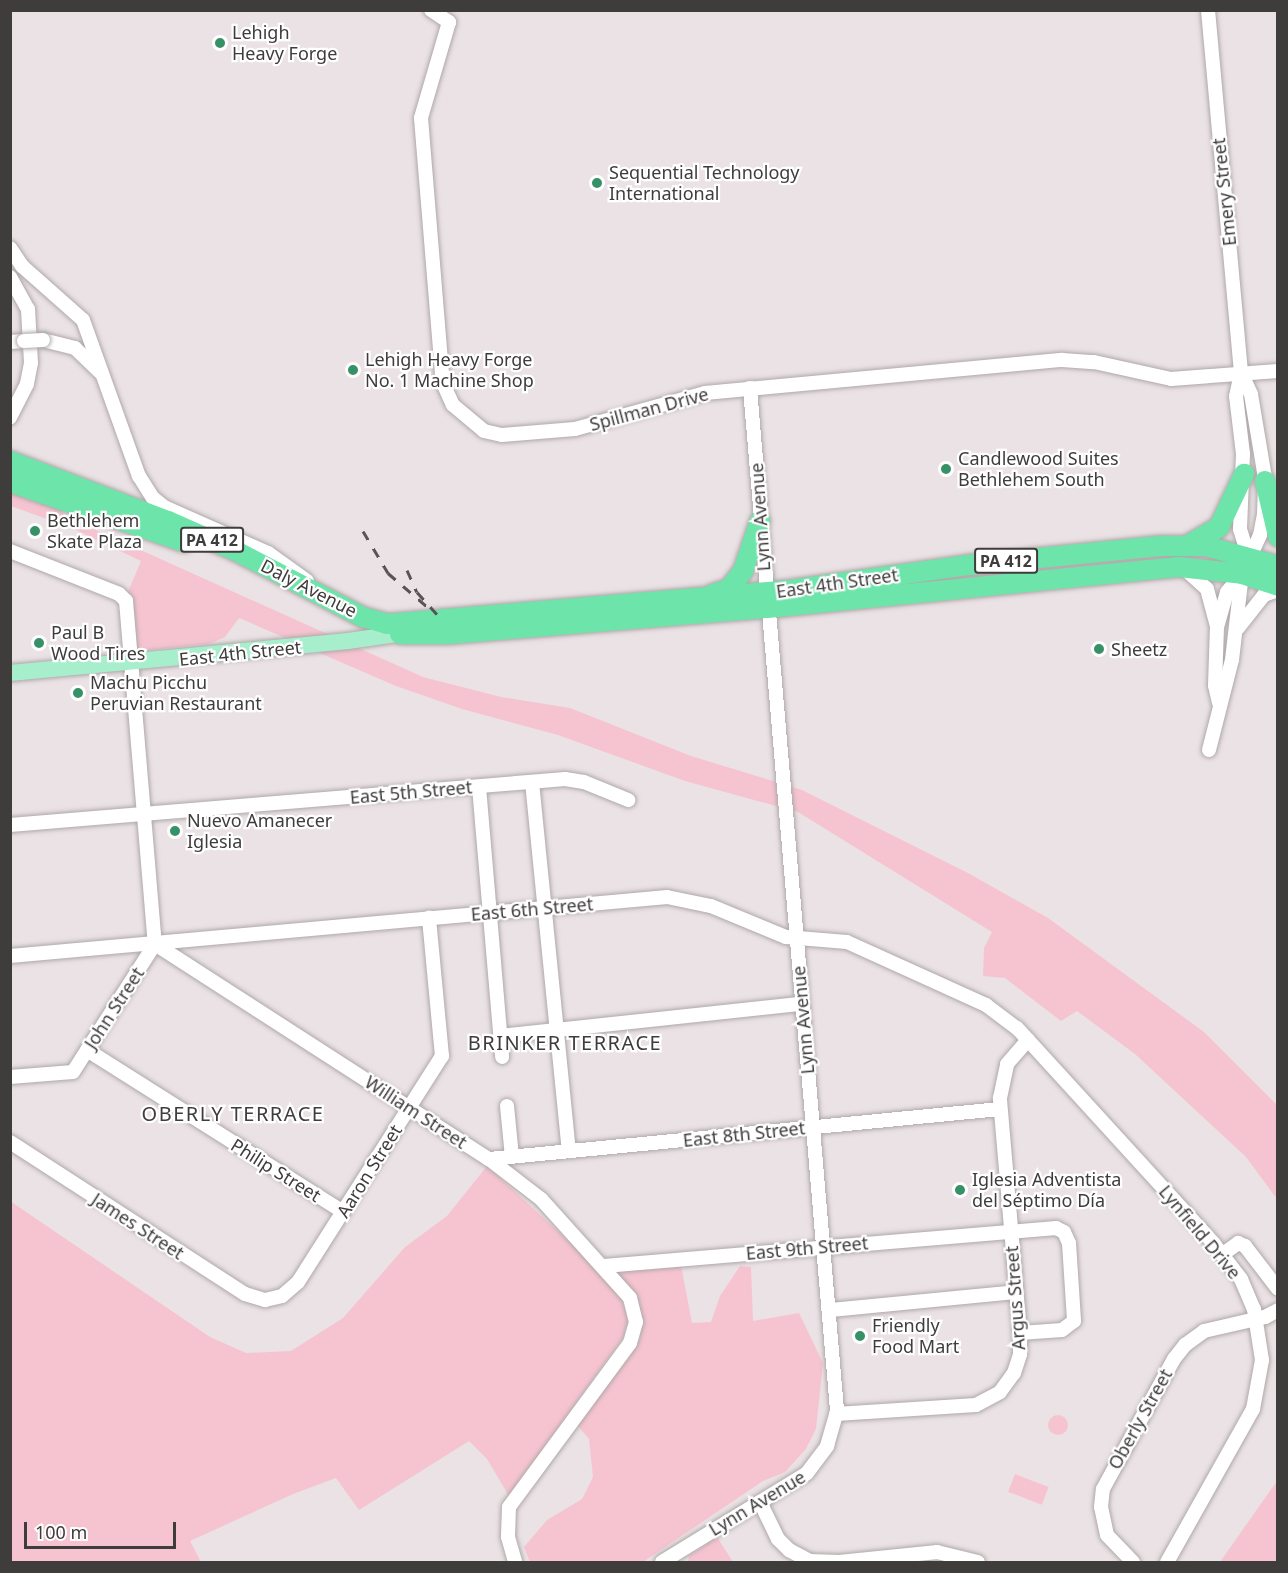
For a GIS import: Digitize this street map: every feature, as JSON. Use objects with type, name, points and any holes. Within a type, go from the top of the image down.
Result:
[{"type":"highway","name":"Daly Avenue","points":[[10,461],[193,532],[374,622],[403,629]]},
{"type":"highway","points":[[1186,545],[1219,527],[1244,474]]},
{"type":"highway","points":[[1265,481],[1278,536]]},
{"type":"highway","name":"Daly Avenue","points":[[10,482],[195,547],[362,627],[403,629]]},
{"type":"highway","points":[[701,598],[729,589],[737,580],[760,520]]},
{"type":"highway","name":"East 4th Street","points":[[403,629],[452,627],[701,598],[766,600],[969,565],[1186,545],[1248,555],[1278,566]]},
{"type":"highway","name":"East 4th Street","points":[[403,629],[431,621],[475,632],[766,600],[1179,567],[1242,574],[1278,588]]},
{"type":"main road","name":"East 4th Street","points":[[10,673],[279,649],[348,641],[403,629]]},
{"type":"street","name":"Spillman Drive","points":[[431,10],[449,22],[421,118],[443,383],[453,405],[484,431],[502,435],[575,429],[705,393],[1062,360],[1094,362],[1171,379],[1278,370]]},
{"type":"street","name":"Emery Street","points":[[1208,10],[1241,373],[1236,396],[1244,474],[1240,529],[1248,555]]},
{"type":"street","points":[[10,248],[22,266],[84,320],[139,476],[158,503],[268,553],[336,603]]},
{"type":"street","points":[[10,277],[28,309],[31,363],[27,384],[10,418]]},
{"type":"street","points":[[17,341],[43,340],[64,344],[86,356],[107,385]]},
{"type":"street","name":"Emery Street","points":[[1209,750],[1220,703],[1226,689],[1242,574],[1248,555],[1260,535],[1265,481],[1251,394],[1241,373]]},
{"type":"street","name":"Lynn Avenue","points":[[662,1563],[814,1467],[827,1446],[836,1414],[830,1310],[795,939],[750,388]]},
{"type":"street","points":[[10,467],[30,488]]},
{"type":"street","points":[[12,555],[124,597],[132,662],[155,944]]},
{"type":"street","points":[[1179,567],[1203,582],[1217,627]]},
{"type":"street","name":"Emery Street","points":[[1220,703],[1215,686],[1217,627],[1227,592],[1242,574]]},
{"type":"street","points":[[1236,629],[1262,596],[1278,588]]},
{"type":"street","name":"East 5th Street","points":[[10,825],[579,780],[628,800]]},
{"type":"street","points":[[532,782],[569,1151]]},
{"type":"street","points":[[479,787],[502,1057]]},
{"type":"street","name":"East 6th Street","points":[[10,957],[429,918],[677,898],[711,906],[795,939],[834,939],[855,945],[986,1005],[1025,1037]]},
{"type":"street","name":"Aaron Street","points":[[271,1300],[293,1288],[442,1056],[429,918]]},
{"type":"street","name":"John Street","points":[[10,1077],[72,1072],[155,944]]},
{"type":"street","name":"William Street","points":[[155,944],[489,1159],[541,1199],[604,1266],[630,1298],[635,1314],[635,1335],[509,1507],[508,1537],[515,1563]]},
{"type":"street","points":[[500,1036],[801,1004]]},
{"type":"street","name":"Argus Street","points":[[836,1414],[983,1402],[999,1392],[1011,1378],[1020,1354],[1020,1333],[1000,1109],[1007,1064],[1025,1037]]},
{"type":"street","name":"Lynfield Drive","points":[[1025,1037],[1223,1254],[1246,1288],[1257,1319],[1262,1360],[1252,1409],[1167,1563]]},
{"type":"street","name":"Philip Street","points":[[87,1050],[343,1212]]},
{"type":"street","points":[[507,1106],[512,1157]]},
{"type":"street","name":"East 8th Street","points":[[489,1159],[1000,1109]]},
{"type":"street","name":"James Street","points":[[10,1142],[237,1290],[252,1298],[271,1300]]},
{"type":"street","name":"East 9th Street","points":[[604,1266],[1056,1228],[1066,1235],[1070,1247],[1074,1321],[1062,1330],[1020,1333]]},
{"type":"street","points":[[1223,1254],[1238,1243],[1245,1246],[1278,1289]]},
{"type":"street","points":[[830,1310],[1017,1292]]},
{"type":"street","name":"Oberly Street","points":[[1133,1563],[1114,1546],[1105,1529],[1101,1502],[1107,1477],[1185,1345],[1212,1328],[1257,1319],[1278,1310]]},
{"type":"street","points":[[760,1502],[778,1539],[789,1550],[810,1560],[846,1561],[937,1552],[978,1563]]},
{"type":"shaded area","points":[[11,491],[60,508],[65,516],[423,677],[501,697],[570,708],[691,756],[802,790],[968,873],[1048,918],[1204,1032],[1277,1105],[1277,1199],[1246,1157],[1135,1054],[1077,1011],[1061,1021],[1005,978],[983,976],[984,948],[992,932],[798,812],[685,781],[558,735],[462,709],[396,686],[239,618],[225,637],[209,644],[138,651],[128,592],[141,561],[74,529],[11,506]]},
{"type":"shaded area","points":[[487,1166],[598,1268],[621,1298],[628,1319],[624,1336],[509,1496],[487,1459],[469,1441],[359,1510],[336,1478],[293,1494],[190,1541],[201,1562],[11,1562],[10,1201],[210,1337],[246,1353],[291,1351],[343,1318],[405,1247],[447,1216]]},
{"type":"shaded area","points":[[681,1265],[692,1323],[711,1322],[720,1296],[740,1266],[751,1267],[753,1321],[799,1313],[823,1363],[816,1429],[806,1449],[785,1472],[763,1481],[643,1562],[530,1562],[524,1547],[547,1520],[582,1499],[593,1477],[589,1439],[577,1425],[640,1339],[638,1297],[615,1270]]},
{"type":"shaded area","points":[[1058,1415],[1065,1418],[1068,1425],[1065,1432],[1058,1435],[1051,1432],[1048,1425],[1051,1418]]},
{"type":"shaded area","points":[[1015,1474],[1049,1487],[1042,1505],[1008,1492]]},
{"type":"shaded area","points":[[1277,1481],[1277,1562],[1220,1562]]},
{"type":"shaded area","points":[[717,1537],[733,1562],[688,1562],[689,1556]]},
{"type":"railway","points":[[363,531],[388,573],[430,609]]},
{"type":"railway","points":[[407,570],[417,592],[441,619]]},
{"type":"place","name":"Lehigh Heavy Forge","points":[[220,43]]},
{"type":"place","name":"Sequential Technology International","points":[[597,183]]},
{"type":"place","name":"Lehigh Heavy Forge No. 1 Machine Shop","points":[[353,370]]},
{"type":"place","name":"Candlewood Suites Bethlehem South","points":[[946,469]]},
{"type":"place","name":"Bethlehem Skate Plaza","points":[[35,531]]},
{"type":"place","name":"Paul B Wood Tires","points":[[39,643]]},
{"type":"place","name":"Sheetz","points":[[1099,649]]},
{"type":"place","name":"Machu Picchu Peruvian Restaurant","points":[[78,693]]},
{"type":"place","name":"Nuevo Amanecer Iglesia","points":[[175,831]]},
{"type":"place","name":"Iglesia Adventista del Séptimo Día","points":[[960,1190]]},
{"type":"place","name":"Friendly Food Mart","points":[[860,1336]]},
{"type":"district","name":"BRINKER TERRACE","points":[[565,1042]]},
{"type":"district","name":"OBERLY TERRACE","points":[[233,1113]]}]
